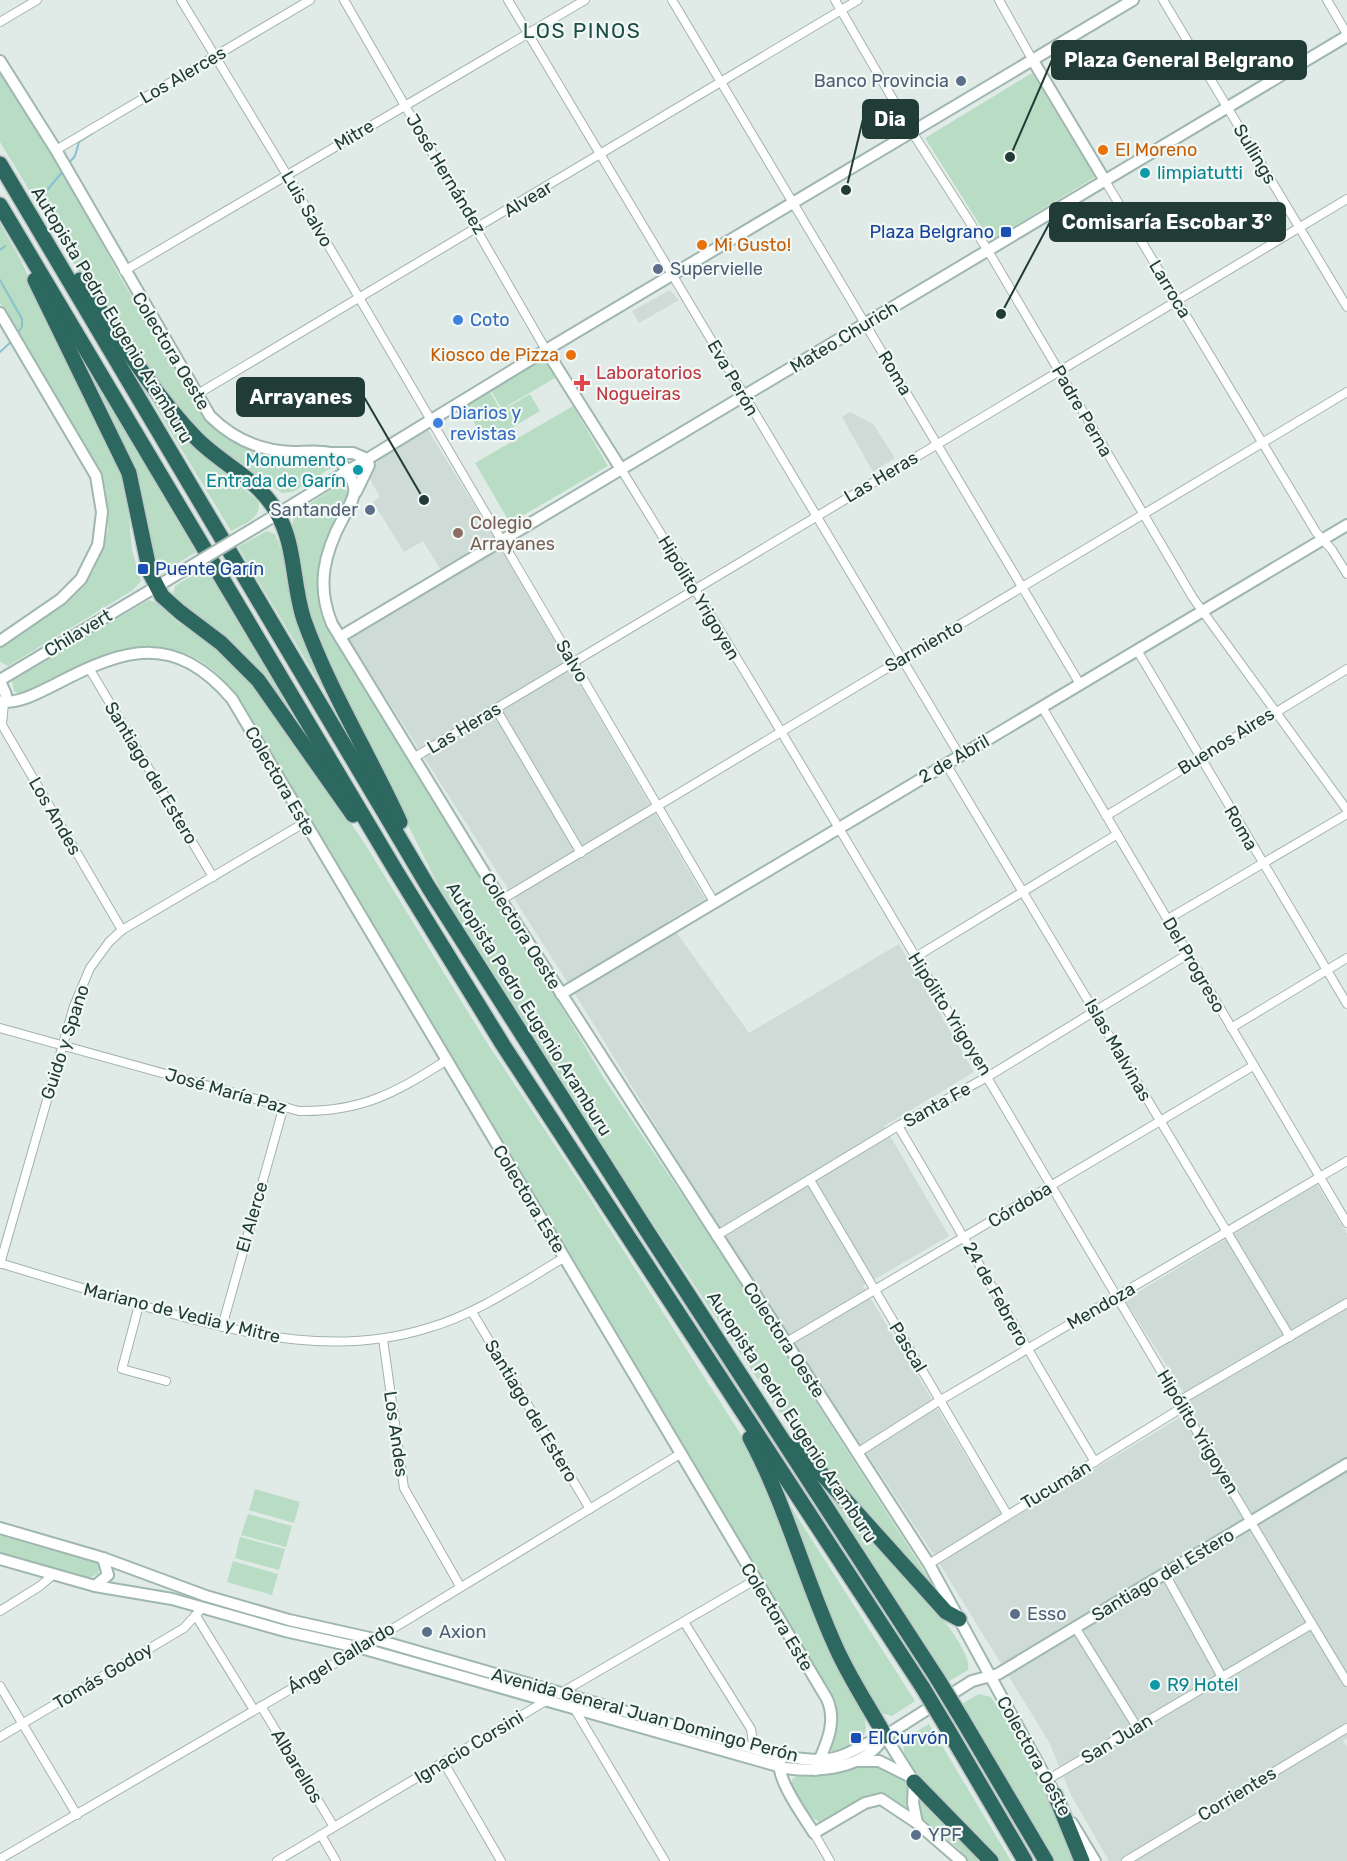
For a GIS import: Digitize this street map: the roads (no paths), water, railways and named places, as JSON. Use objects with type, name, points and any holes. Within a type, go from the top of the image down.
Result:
[{"type":"highway","name":"Autopista Pedro Eugenio Aramburu","points":[[0,164],[429,888],[569,1110],[937,1678],[1046,1861]]},
{"type":"highway","points":[[17,193],[176,414],[220,461],[252,483],[277,512],[289,543],[297,591],[312,641],[429,888]]},
{"type":"highway","name":"Autopista Pedro Eugenio Aramburu","points":[[0,206],[396,871],[503,1045],[922,1688],[1025,1861]]},
{"type":"highway","points":[[0,206],[129,473],[139,510],[143,546],[162,596],[227,648],[258,680],[345,804],[396,871]]},
{"type":"highway","points":[[720,1340],[794,1443],[946,1612],[959,1619]]},
{"type":"highway","points":[[706,1359],[770,1481],[844,1667],[885,1736]]},
{"type":"highway","points":[[914,1782],[991,1861]]},
{"type":"highway","points":[[1055,1795],[1082,1861]]},
{"type":"street","points":[[0,22],[37,0]]},
{"type":"street","name":"Luis Salvo","points":[[181,0],[287,175],[430,420]]},
{"type":"street","name":"Los Alerces","points":[[59,155],[310,0]]},
{"type":"street","name":"José Hernández","points":[[344,0],[478,228],[546,350]]},
{"type":"street","name":"Eva Perón","points":[[508,0],[960,756]]},
{"type":"street","name":"Mitre","points":[[124,271],[585,0]]},
{"type":"street","name":"Roma","points":[[672,0],[1080,684]]},
{"type":"street","name":"Padre Perna","points":[[835,0],[912,132],[987,249],[1193,598],[1347,812]]},
{"type":"street","name":"Alvear","points":[[196,395],[858,0]]},
{"type":"street","name":"Larroca","points":[[999,0],[1262,443],[1316,531],[1347,574]]},
{"type":"street","points":[[156,585],[793,204],[1032,58],[1133,0]]},
{"type":"street","name":"Sullings","points":[[1163,0],[1347,307]]},
{"type":"street","points":[[1327,0],[1347,35]]},
{"type":"street","name":"Mateo Churich","points":[[340,637],[866,324],[1104,179],[1227,109],[1347,35]]},
{"type":"street","name":"Colectora Oeste","points":[[0,60],[72,177],[196,395],[219,425],[246,442],[289,452],[353,453],[367,459],[369,465],[333,537],[323,572],[327,611],[340,637],[416,757],[501,900],[785,1344],[929,1564],[1055,1795],[1095,1861]]},
{"type":"street","name":"Las Heras","points":[[416,757],[1347,199]]},
{"type":"street","points":[[0,314],[96,476],[102,512],[101,529],[93,557],[73,588],[0,641]]},
{"type":"street","name":"Hipólito Yrigoyen","points":[[546,350],[695,590],[914,958],[989,1076],[1116,1297],[1347,1683]]},
{"type":"street","name":"Sarmiento","points":[[501,900],[1023,589],[1347,392]]},
{"type":"street","name":"Salvo","points":[[430,420],[714,902]]},
{"type":"street","points":[[330,453],[347,471],[355,484],[354,496]]},
{"type":"street","name":"2 de Abril","points":[[561,994],[1347,525]]},
{"type":"street","name":"Chilavert","points":[[0,681],[156,585]]},
{"type":"street","name":"Roma","points":[[1137,650],[1347,1004]]},
{"type":"street","name":"Colectora Este","points":[[2,703],[38,694],[89,669],[140,654],[171,655],[201,668],[232,699],[827,1699],[832,1710],[831,1726],[817,1765]]},
{"type":"street","name":"Santiago del Estero","points":[[89,669],[213,877]]},
{"type":"street","name":"Buenos Aires","points":[[1106,816],[1347,669]]},
{"type":"street","points":[[0,681],[6,695],[2,703]]},
{"type":"street","name":"Los Andes","points":[[2,703],[2,725],[122,930]]},
{"type":"street","name":"Del Progreso","points":[[1042,707],[1347,1223]]},
{"type":"street","points":[[496,709],[581,853]]},
{"type":"street","name":"Islas Malvinas","points":[[946,764],[1290,1337]]},
{"type":"street","points":[[1168,920],[1347,812]]},
{"type":"street","name":"Guido y Spano","points":[[0,1263],[62,1044],[90,968],[109,942],[122,930],[304,823]]},
{"type":"street","points":[[914,958],[1116,835]]},
{"type":"street","name":"Santa Fe","points":[[716,1236],[898,1126],[989,1076],[1188,954]]},
{"type":"street","points":[[1231,1028],[1347,958]]},
{"type":"street","name":"José María Paz","points":[[0,1028],[283,1109],[317,1111],[357,1107],[401,1088],[447,1060]]},
{"type":"street","name":"Córdoba","points":[[785,1344],[1253,1066]]},
{"type":"street","name":"El Alerce","points":[[222,1327],[283,1109]]},
{"type":"street","name":"24 de Febrero","points":[[898,1126],[965,1238],[1027,1350],[1095,1462]]},
{"type":"street","name":"Mendoza","points":[[857,1453],[939,1401],[1347,1161]]},
{"type":"street","name":"Pascal","points":[[810,1180],[1007,1514]]},
{"type":"street","name":"Mariano de Vedia y Mitre","points":[[0,1263],[139,1305],[222,1327],[314,1343],[383,1339],[427,1329],[472,1312],[565,1257]]},
{"type":"street","name":"Tucumán","points":[[929,1564],[1095,1462],[1181,1404],[1347,1304]]},
{"type":"street","points":[[139,1305],[122,1370],[166,1381]]},
{"type":"street","name":"Santiago del Estero","points":[[472,1312],[590,1509]]},
{"type":"street","name":"Los Andes","points":[[383,1339],[404,1488],[460,1586]]},
{"type":"street","name":"Ángel Gallardo","points":[[0,1859],[361,1648],[680,1454]]},
{"type":"street","name":"Santiago del Estero","points":[[885,1736],[972,1681],[998,1674],[1347,1464]]},
{"type":"street","name":"Avenida General Juan Domingo Perón","points":[[0,1528],[103,1558],[206,1596],[289,1620],[374,1639],[562,1693],[754,1749],[780,1761]]},
{"type":"street","points":[[95,1586],[108,1575],[103,1558]]},
{"type":"street","name":"Avenida General Juan Domingo Perón","points":[[0,1559],[95,1586],[172,1599],[199,1612],[361,1648],[574,1708],[780,1761],[817,1765],[850,1763],[879,1747],[885,1736]]},
{"type":"street","points":[[0,1611],[40,1586],[54,1574]]},
{"type":"street","points":[[1165,1574],[1222,1677]]},
{"type":"street","name":"Ignacio Corsini","points":[[277,1861],[755,1580]]},
{"type":"street","name":"Albarellos","points":[[199,1612],[257,1708],[334,1827]]},
{"type":"street","name":"Tomás Godoy","points":[[0,1737],[184,1628],[199,1612]]},
{"type":"street","points":[[684,1622],[751,1729],[754,1749]]},
{"type":"street","name":"San Juan","points":[[1047,1780],[1312,1624]]},
{"type":"street","points":[[1075,1627],[1137,1728]]},
{"type":"street","points":[[0,1686],[76,1815]]},
{"type":"street","points":[[562,1693],[574,1708],[665,1861]]},
{"type":"street","name":"Corrientes","points":[[1126,1861],[1347,1728]]},
{"type":"street","points":[[885,1736],[914,1782],[913,1803],[917,1823]]},
{"type":"street","name":"Avenida General Juan Domingo Perón","points":[[817,1765],[885,1736]]},
{"type":"street","points":[[850,1763],[870,1760],[889,1764],[914,1782]]},
{"type":"street","points":[[780,1761],[785,1784],[830,1861]]},
{"type":"street","points":[[444,1763],[501,1861]]},
{"type":"street","points":[[814,1833],[865,1803],[881,1798],[917,1823],[961,1861]]},
{"type":"street","points":[[321,1835],[336,1861]]},
{"type":"waterway","points":[[68,164],[75,156],[79,142],[93,133]]},
{"type":"waterway","points":[[39,200],[63,171]]},
{"type":"waterway","points":[[0,250],[5,246]]},
{"type":"waterway","points":[[0,280],[22,319],[22,327],[16,335]]},
{"type":"waterway","points":[[0,352],[13,340]]},
{"type":"place","name":"Banco Provincia","points":[[961,81]]},
{"type":"place","name":"El Moreno","points":[[1103,150]]},
{"type":"place","name":"Plaza General Belgrano","points":[[1010,157]]},
{"type":"place","name":"limpiatutti","points":[[1145,173]]},
{"type":"place","name":"Dia","points":[[846,190]]},
{"type":"place","name":"Plaza Belgrano","points":[[1006,232]]},
{"type":"place","name":"Mi Gusto!","points":[[702,245]]},
{"type":"place","name":"Supervielle","points":[[658,269]]},
{"type":"place","name":"Comisaría Escobar 3°","points":[[1001,314]]},
{"type":"place","name":"Coto","points":[[458,320]]},
{"type":"place","name":"Kiosco de Pizza","points":[[571,355]]},
{"type":"place","name":"Laboratorios Nogueiras","points":[[582,383]]},
{"type":"place","name":"Diarios y revistas","points":[[438,423]]},
{"type":"place","name":"Monumento Entrada de Garín","points":[[358,470]]},
{"type":"place","name":"Arrayanes","points":[[424,500]]},
{"type":"place","name":"Santander","points":[[370,510]]},
{"type":"place","name":"Colegio Arrayanes","points":[[458,533]]},
{"type":"place","name":"Puente Garín","points":[[143,569]]},
{"type":"place","name":"Esso","points":[[1015,1614]]},
{"type":"place","name":"Axion","points":[[427,1632]]},
{"type":"place","name":"R9 Hotel","points":[[1155,1685]]},
{"type":"place","name":"El Curvón","points":[[856,1738]]},
{"type":"place","name":"YPF","points":[[916,1835]]},
{"type":"district","name":"LOS PINOS","points":[[582,31]]}]
